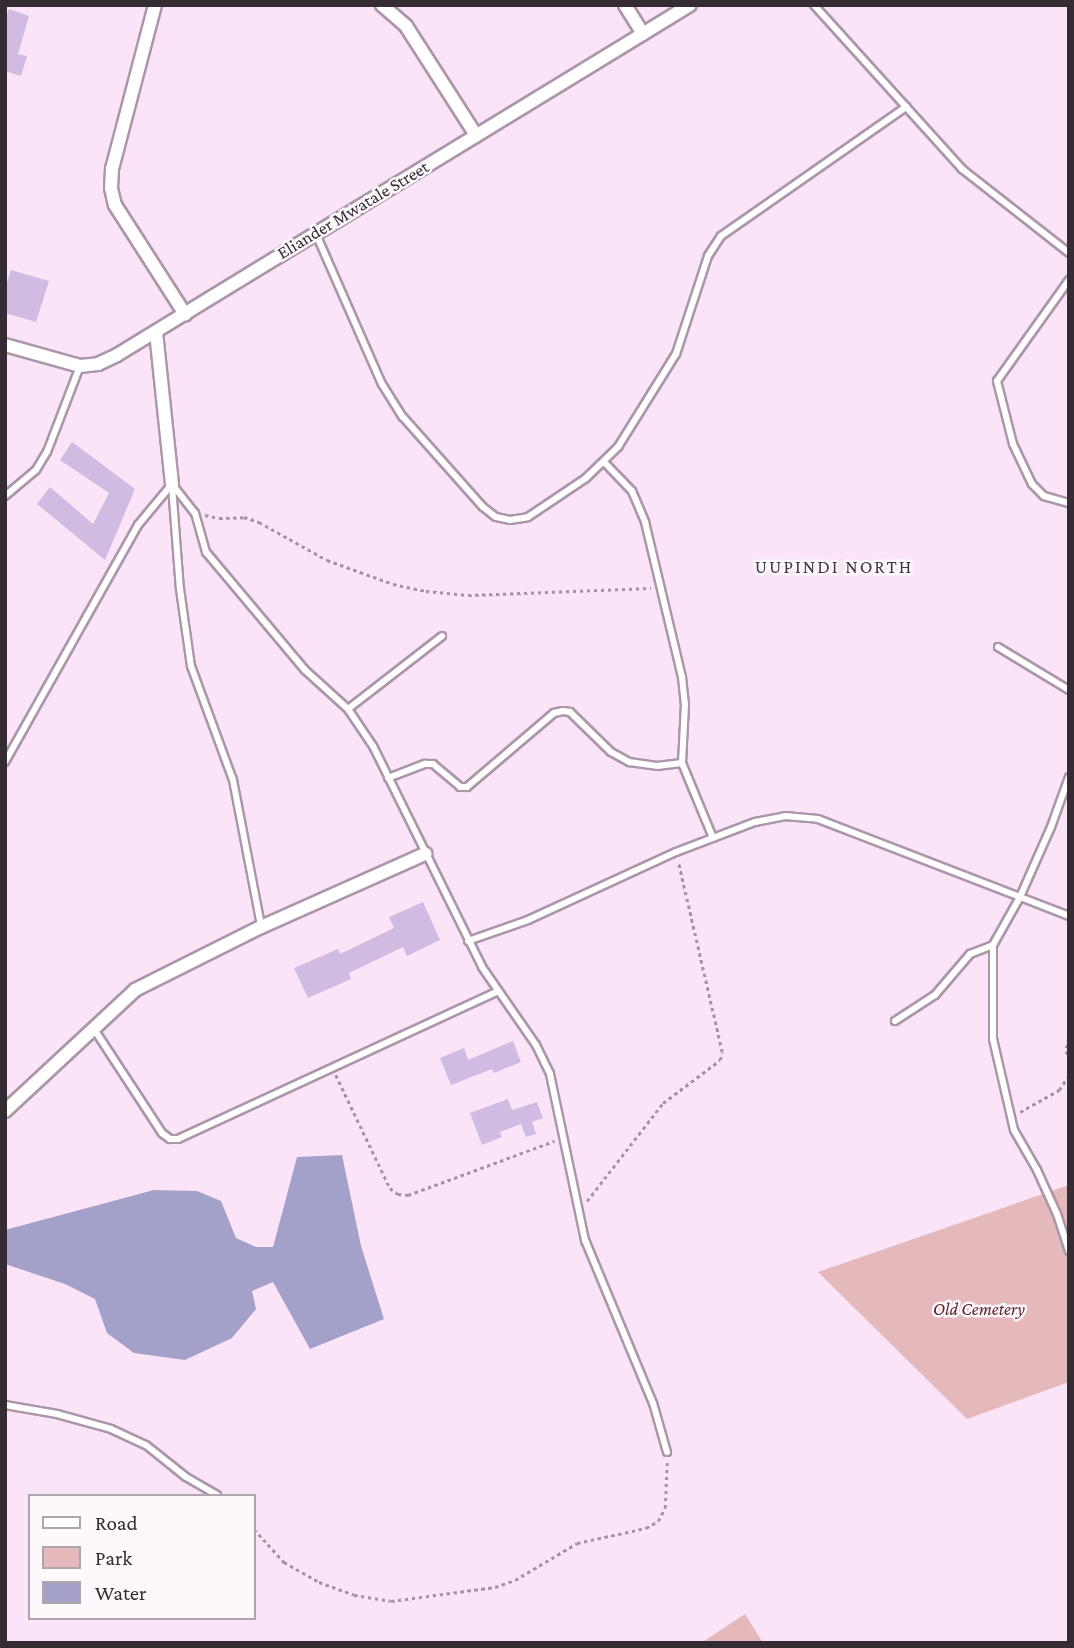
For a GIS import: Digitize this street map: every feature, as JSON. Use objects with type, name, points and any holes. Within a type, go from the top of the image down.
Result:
[{"type":"street","points":[[155,5],[112,169],[111,188],[115,205],[185,314]]},
{"type":"street","points":[[382,5],[406,26],[476,135]]},
{"type":"street","points":[[625,5],[643,34]]},
{"type":"street","name":"Eliander Mwatale Street","points":[[79,366],[98,364],[156,332],[690,5]]},
{"type":"street","points":[[156,332],[172,484]]},
{"type":"street","points":[[5,345],[79,366]]},
{"type":"street","points":[[5,1111],[93,1027],[135,990],[152,979],[425,854]]},
{"type":"lane","points":[[814,5],[962,169],[1068,252]]},
{"type":"lane","points":[[316,233],[392,403],[483,507],[496,517],[510,520],[528,517],[586,478],[604,463],[625,437],[676,354],[708,256],[721,236],[906,107]]},
{"type":"lane","points":[[1069,280],[997,381],[1013,444],[1032,484],[1044,496],[1069,503]]},
{"type":"lane","points":[[5,496],[36,470],[47,453],[79,366]]},
{"type":"lane","points":[[604,463],[624,481],[639,503],[682,677],[685,704],[682,763],[713,838]]},
{"type":"lane","points":[[172,484],[195,513],[206,552],[305,670],[348,709],[373,746],[468,941],[498,991],[518,1015],[550,1074],[579,1211],[599,1279],[653,1403],[667,1452]]},
{"type":"lane","points":[[5,762],[138,525],[172,484]]},
{"type":"lane","points":[[172,484],[180,589],[191,666],[233,780],[261,927]]},
{"type":"lane","points":[[348,709],[442,636]]},
{"type":"lane","points":[[998,647],[1069,691]]},
{"type":"lane","points":[[388,778],[425,764],[433,764],[460,787],[467,787],[554,713],[563,710],[570,712],[611,751],[629,762],[657,766],[682,763]]},
{"type":"lane","points":[[1069,777],[1051,827],[1020,897],[993,945],[993,1040],[1014,1130],[1037,1170],[1057,1214],[1069,1251]]},
{"type":"lane","points":[[468,941],[528,920],[676,852],[755,822],[785,816],[818,820],[1069,916]]},
{"type":"lane","points":[[895,1021],[935,995],[970,954],[993,945]]},
{"type":"lane","points":[[93,1027],[162,1133],[170,1139],[178,1139],[498,991]]},
{"type":"lane","points":[[5,1405],[57,1414],[111,1429],[146,1445],[186,1477],[215,1494]]},
{"type":"path","points":[[195,513],[219,518],[244,517],[259,522],[327,560],[393,584],[426,591],[468,596],[661,587]]},
{"type":"path","points":[[579,1211],[663,1103],[720,1060],[722,1052],[676,852]]},
{"type":"path","points":[[1069,1038],[1066,1051],[1069,1056]]},
{"type":"path","points":[[333,1069],[390,1188],[398,1194],[408,1195],[564,1137]]},
{"type":"path","points":[[1011,1116],[1059,1090],[1069,1075]]},
{"type":"path","points":[[256,1531],[284,1562],[319,1582],[354,1595],[391,1601],[495,1587],[515,1580],[577,1543],[646,1528],[658,1521],[665,1507],[668,1485],[667,1452]]},
{"type":"green space","name":"Old Cemetery","points":[[1069,1185],[1069,1382],[967,1419],[818,1272]]},
{"type":"green space","points":[[745,1614],[763,1643],[701,1643]]},
{"type":"water","points":[[342,1155],[361,1246],[384,1319],[310,1349],[273,1282],[252,1291],[256,1309],[232,1338],[185,1360],[134,1353],[107,1333],[95,1299],[65,1284],[5,1264],[5,1230],[154,1190],[197,1191],[221,1201],[236,1238],[256,1247],[273,1247],[297,1157]]},
{"type":"building","points":[[9,9],[29,16],[18,54],[27,56],[21,76],[5,71],[5,20]]},
{"type":"building","points":[[11,270],[49,281],[36,322],[5,313],[5,289]]},
{"type":"building","points":[[72,442],[135,489],[105,560],[37,504],[50,487],[93,524],[109,493],[60,460]]},
{"type":"building","points":[[423,902],[440,940],[407,956],[403,947],[349,973],[351,979],[308,998],[294,968],[338,949],[340,954],[394,928],[389,917]]},
{"type":"building","points":[[513,1041],[521,1062],[494,1073],[492,1069],[451,1085],[440,1058],[464,1048],[468,1060]]},
{"type":"building","points":[[508,1099],[512,1110],[537,1102],[543,1118],[532,1122],[536,1134],[526,1137],[521,1124],[500,1132],[502,1137],[482,1145],[470,1113]]},
{"type":"district","name":"UUPINDI NORTH","points":[[834,567]]}]
